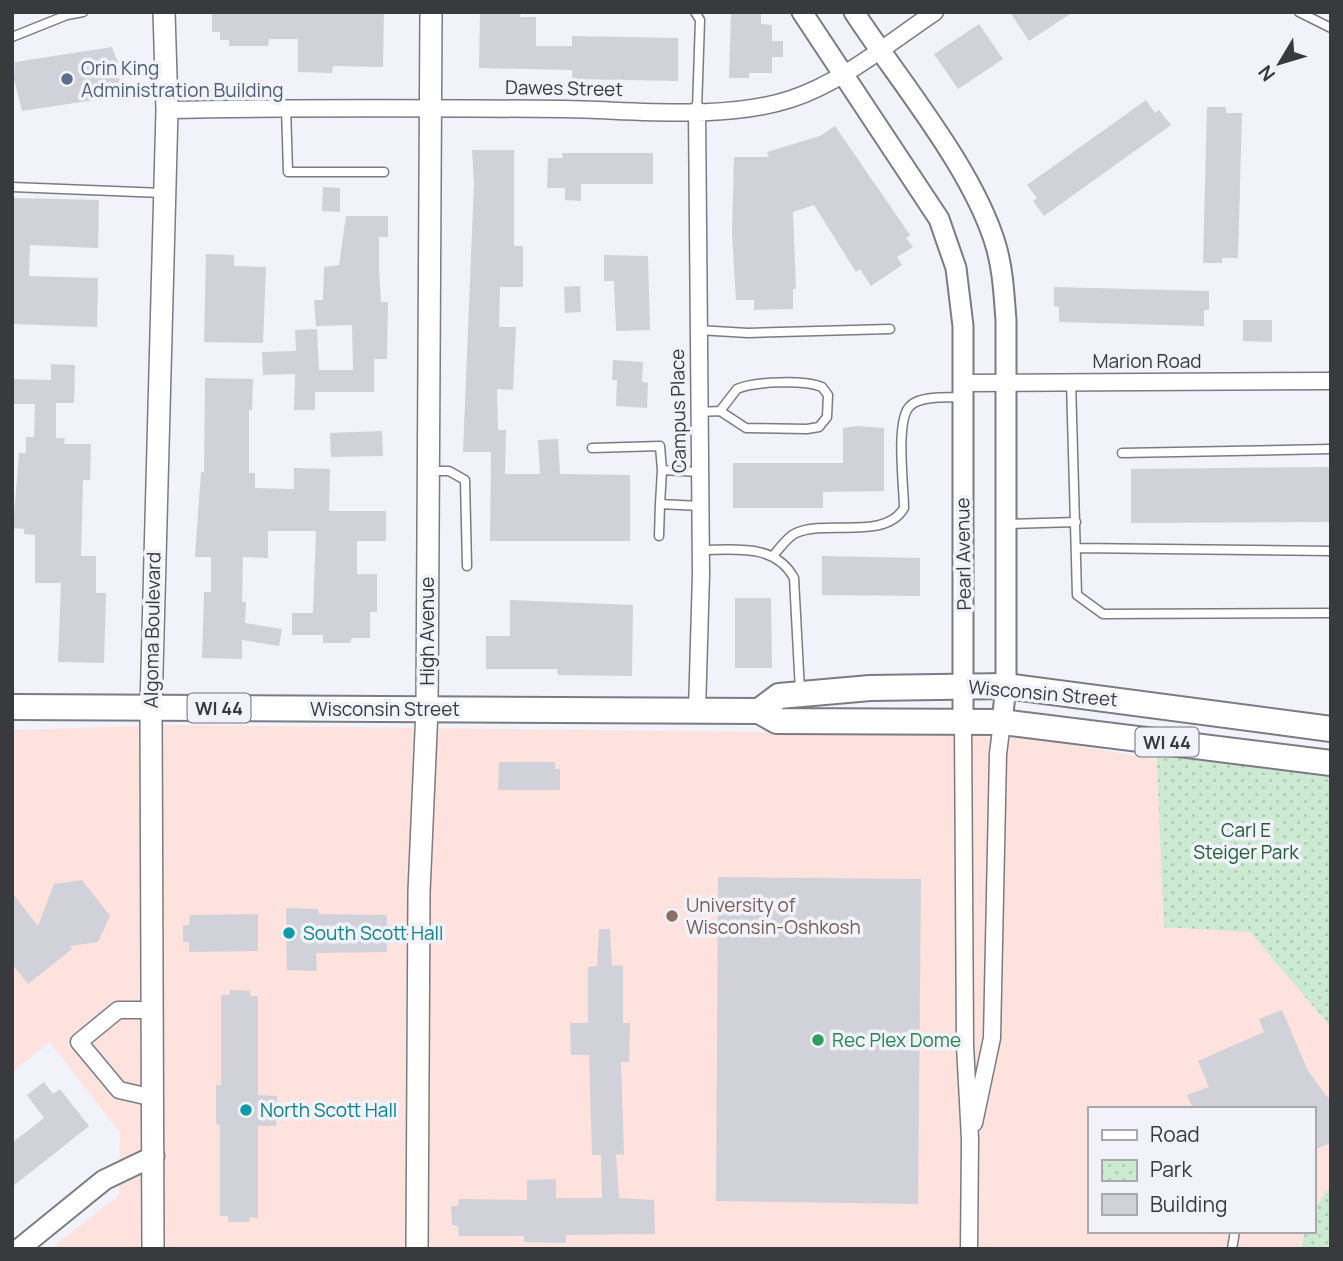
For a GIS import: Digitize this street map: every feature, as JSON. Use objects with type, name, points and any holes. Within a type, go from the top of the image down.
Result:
[{"type":"main road","name":"Algoma Boulevard","points":[[153,1249],[151,708],[167,110],[164,12]]},
{"type":"main road","name":"High Avenue","points":[[417,1249],[419,892],[427,709],[431,12]]},
{"type":"main road","name":"Wisconsin Street","points":[[759,711],[779,696],[964,685],[1006,686],[1331,729]]},
{"type":"main road","name":"Wisconsin Street","points":[[12,707],[759,711],[777,721],[1002,722],[1331,763]]},
{"type":"street","name":"Pearl Avenue","points":[[802,12],[926,198],[948,240],[961,294],[965,1045],[970,1139],[969,1249]]},
{"type":"street","name":"Pearl Avenue","points":[[854,12],[965,177],[985,214],[1002,274],[1006,320],[1006,686],[998,754],[992,1038],[970,1139]]},
{"type":"street","name":"Dawes Street","points":[[167,110],[286,107],[697,110],[772,104],[793,98],[843,74],[936,12]]},
{"type":"street","name":"Campus Place","points":[[696,710],[701,550],[697,110]]},
{"type":"street","name":"Marion Road","points":[[963,390],[1005,383],[1071,381],[1331,381]]},
{"type":"street","points":[[153,1010],[118,1010],[79,1042],[119,1090],[154,1098]]},
{"type":"street","points":[[19,1249],[104,1180],[154,1156]]},
{"type":"lane","points":[[12,37],[66,15],[83,12]]},
{"type":"lane","points":[[695,12],[699,20],[697,110]]},
{"type":"lane","points":[[1299,12],[1331,28]]},
{"type":"lane","points":[[286,107],[288,172],[384,172]]},
{"type":"lane","points":[[12,187],[163,193]]},
{"type":"lane","points":[[698,330],[748,333],[890,329]]},
{"type":"lane","points":[[1071,381],[1077,595],[1102,614],[1331,613]]},
{"type":"lane","points":[[699,412],[720,411],[746,428],[807,429],[819,427],[827,417],[828,395],[822,387],[814,383],[737,389],[720,411]]},
{"type":"lane","points":[[773,556],[794,533],[812,528],[846,528],[892,522],[900,516],[904,508],[902,431],[905,413],[910,405],[925,399],[963,390]]},
{"type":"lane","points":[[592,448],[660,446],[662,470],[659,536]]},
{"type":"lane","points":[[1122,453],[1331,449]]},
{"type":"lane","points":[[662,470],[700,472]]},
{"type":"lane","points":[[428,471],[449,471],[465,480],[467,566]]},
{"type":"lane","points":[[660,504],[700,506]]},
{"type":"lane","points":[[1006,524],[1076,522]]},
{"type":"lane","points":[[1077,548],[1331,551]]},
{"type":"lane","points":[[701,550],[758,550],[787,564],[794,578],[800,694]]},
{"type":"shaded area","name":"University of Wisconsin-Oshkosh","points":[[170,725],[928,734],[1039,739],[1331,790],[1331,1249],[50,1249],[119,1195],[120,1133],[50,1042],[12,1072],[12,730]]},
{"type":"green space","name":"Carl E Steiger Park","points":[[1156,740],[1331,763],[1331,1027],[1250,932],[1164,927]]},
{"type":"green space","points":[[1331,1185],[1331,1249],[1301,1249],[1305,1233],[1315,1233],[1315,1208]]},
{"type":"building","points":[[212,12],[384,12],[383,67],[333,66],[332,73],[298,72],[298,39],[269,39],[268,46],[229,46],[229,40],[220,40],[220,32],[212,32]]},
{"type":"building","points":[[480,12],[521,12],[520,17],[536,17],[536,46],[572,46],[572,36],[678,38],[678,81],[572,79],[572,70],[479,68]]},
{"type":"building","points":[[731,12],[761,12],[761,24],[772,25],[772,41],[783,41],[783,57],[772,57],[772,73],[749,73],[749,78],[729,78]]},
{"type":"building","points":[[1010,12],[1073,12],[1029,41]]},
{"type":"building","points":[[979,24],[1003,59],[958,89],[934,54]]},
{"type":"building","name":"Orin King Administration Building","points":[[112,47],[118,63],[121,96],[22,111],[14,79],[15,62]]},
{"type":"building","points":[[1146,100],[1155,113],[1159,110],[1171,125],[1044,216],[1033,201],[1037,198],[1027,185]]},
{"type":"building","points":[[1207,107],[1226,107],[1226,113],[1242,113],[1238,258],[1222,258],[1222,263],[1203,263]]},
{"type":"building","points":[[835,126],[910,235],[906,238],[913,247],[897,257],[902,265],[871,286],[860,269],[856,272],[814,205],[793,212],[796,289],[793,289],[793,309],[754,310],[754,300],[736,300],[732,233],[734,157],[769,157],[767,152],[820,136]]},
{"type":"building","points":[[472,150],[514,150],[514,246],[523,246],[523,287],[500,287],[499,327],[516,327],[513,390],[497,389],[498,430],[506,430],[505,474],[540,474],[538,440],[558,439],[560,474],[630,475],[630,541],[490,541],[491,452],[463,452],[474,183]]},
{"type":"building","points":[[562,153],[653,153],[653,184],[581,184],[581,201],[565,200],[565,188],[547,188],[548,158],[563,158]]},
{"type":"building","points":[[323,187],[340,188],[340,212],[322,211]]},
{"type":"building","points":[[12,198],[99,200],[98,248],[30,245],[29,276],[98,278],[97,327],[12,324]]},
{"type":"building","points":[[346,216],[388,216],[388,237],[379,237],[381,302],[388,302],[387,359],[374,359],[374,392],[315,392],[315,410],[294,410],[295,374],[263,375],[262,352],[296,351],[295,330],[317,329],[319,370],[353,370],[352,325],[316,326],[314,300],[323,300],[324,267],[339,265]]},
{"type":"building","points":[[206,254],[234,255],[234,266],[266,267],[263,343],[204,342]]},
{"type":"building","points":[[604,255],[648,256],[650,330],[616,331],[614,281],[604,281]]},
{"type":"building","points":[[580,286],[581,312],[565,313],[564,287]]},
{"type":"building","points":[[1054,287],[1209,291],[1209,310],[1204,310],[1204,326],[1059,322],[1059,307],[1054,306]]},
{"type":"building","points":[[1243,320],[1272,320],[1272,342],[1243,341]]},
{"type":"building","points":[[613,360],[643,362],[642,382],[648,383],[647,408],[616,406],[617,380],[612,380]]},
{"type":"building","points":[[51,364],[75,365],[74,403],[56,403],[56,438],[65,438],[64,444],[91,444],[90,480],[83,480],[81,556],[96,556],[96,593],[106,593],[104,663],[58,662],[61,583],[35,583],[35,535],[24,534],[24,529],[13,528],[19,453],[26,453],[26,437],[34,437],[35,404],[14,404],[14,379],[51,380]]},
{"type":"building","points":[[205,378],[253,379],[252,410],[249,410],[249,473],[255,473],[255,488],[294,489],[294,468],[330,469],[329,511],[386,511],[386,541],[357,541],[357,574],[377,574],[377,612],[370,612],[370,638],[352,638],[350,643],[323,643],[323,635],[292,635],[292,613],[313,613],[316,531],[268,531],[268,558],[243,557],[242,602],[246,602],[245,623],[282,629],[279,646],[242,640],[242,659],[202,658],[204,592],[211,592],[211,557],[195,557],[201,472],[204,472]]},
{"type":"building","points":[[843,428],[884,428],[884,491],[823,492],[823,508],[733,508],[733,463],[843,463]]},
{"type":"building","points":[[382,431],[383,456],[331,457],[330,433]]},
{"type":"building","points":[[1331,467],[1331,522],[1131,523],[1131,469]]},
{"type":"building","points":[[822,556],[920,558],[920,596],[822,595]]},
{"type":"building","points":[[735,598],[771,598],[772,668],[735,668]]},
{"type":"building","points":[[510,600],[633,605],[632,676],[558,675],[557,669],[486,669],[486,636],[510,636]]},
{"type":"building","points":[[499,762],[555,762],[555,769],[560,769],[560,790],[498,790]]},
{"type":"building","name":"Rec Plex Dome","points":[[718,877],[921,879],[918,1204],[716,1201]]},
{"type":"building","points":[[82,880],[110,916],[98,942],[70,946],[72,949],[28,984],[12,964],[12,893],[38,926],[54,884]]},
{"type":"building","points":[[286,908],[318,909],[319,914],[387,915],[387,925],[395,926],[395,941],[387,941],[387,952],[316,953],[317,971],[287,970]]},
{"type":"building","points":[[258,914],[258,951],[189,952],[189,942],[183,942],[183,925],[189,925],[190,915]]},
{"type":"building","points":[[599,929],[610,929],[612,966],[623,965],[623,1023],[630,1023],[629,1062],[621,1062],[624,1155],[616,1154],[619,1198],[654,1200],[655,1234],[566,1235],[566,1243],[524,1242],[524,1236],[459,1236],[458,1226],[452,1225],[451,1206],[458,1206],[459,1199],[527,1200],[527,1180],[556,1179],[556,1198],[602,1198],[601,1155],[592,1155],[589,1055],[571,1055],[570,1023],[588,1023],[588,967],[597,966]]},
{"type":"building","name":"North Scott Hall","points":[[230,990],[251,991],[250,996],[258,996],[258,1095],[277,1096],[276,1126],[258,1126],[258,1218],[250,1217],[249,1222],[228,1222],[228,1216],[220,1216],[220,1125],[216,1124],[216,1085],[221,1085],[221,995],[229,995]]},
{"type":"building","points":[[1282,1010],[1308,1071],[1331,1102],[1331,1143],[1315,1149],[1315,1107],[1192,1107],[1187,1095],[1209,1087],[1198,1061],[1264,1032],[1259,1019]]},
{"type":"building","points":[[44,1082],[53,1094],[60,1089],[89,1126],[12,1187],[12,1143],[44,1118],[27,1095]]},
{"type":"place","name":"Orin King Administration Building","points":[[67,79]]},
{"type":"place","name":"University of Wisconsin-Oshkosh","points":[[672,916]]},
{"type":"place","name":"South Scott Hall","points":[[289,933]]},
{"type":"place","name":"Rec Plex Dome","points":[[818,1040]]},
{"type":"place","name":"North Scott Hall","points":[[246,1110]]}]
